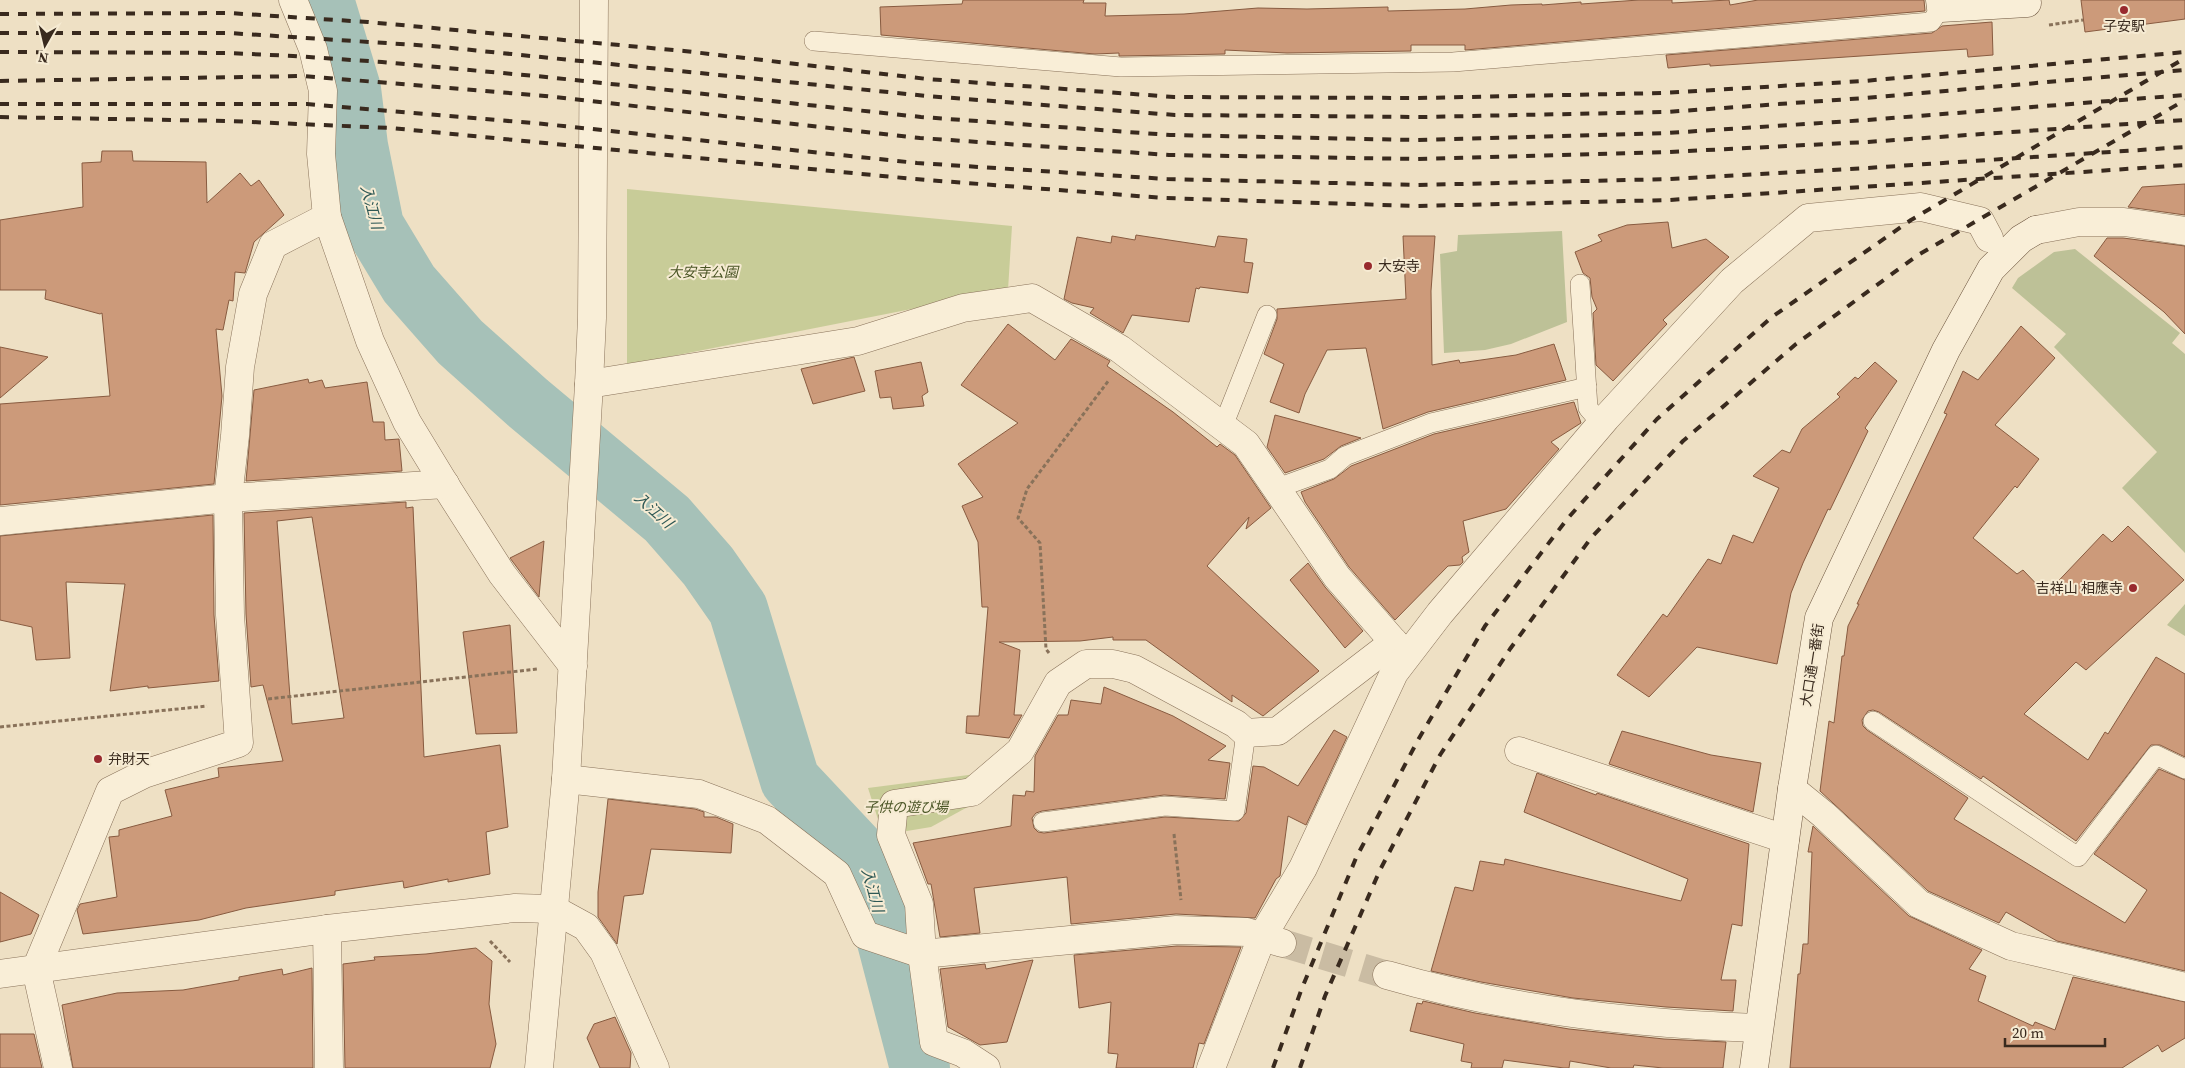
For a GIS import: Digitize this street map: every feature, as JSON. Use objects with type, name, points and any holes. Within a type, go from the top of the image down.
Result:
[{"type":"street","points":[[293,0],[313,49],[323,91],[321,154],[327,217],[370,341],[407,422],[445,484],[502,574],[573,666]]},
{"type":"street","points":[[539,1068],[566,780],[589,384],[592,318],[594,0]]},
{"type":"street","points":[[1941,4],[2027,3]]},
{"type":"street","points":[[986,1068],[963,1053],[934,1042],[922,954],[919,904],[891,835],[894,804],[972,792],[1020,751],[1058,683],[1086,664],[1113,664],[1134,669],[1236,724],[1246,733],[1278,731],[1400,649],[1440,613],[1601,423],[1732,281],[1808,218],[1921,207],[1980,221],[1989,238]]},
{"type":"street","points":[[58,1068],[36,969],[110,791],[144,774],[239,743],[230,615],[228,498],[240,367],[253,294],[273,245],[327,217]]},
{"type":"street","name":"大口通一番街","points":[[1754,1068],[1792,790],[1819,618],[1955,333],[1991,269],[2021,239],[2036,230],[2079,222],[2124,222],[2185,232]]},
{"type":"street","points":[[589,384],[858,341],[963,308],[1032,298],[1128,355],[1246,444],[1337,577],[1400,649]]},
{"type":"street","points":[[0,521],[228,498],[445,484]]},
{"type":"street","points":[[1211,1068],[1272,940],[1303,868],[1394,673],[1400,649]]},
{"type":"street","points":[[1519,751],[1785,840]]},
{"type":"street","points":[[566,780],[699,794],[767,820],[837,874],[865,935],[922,954],[1184,930],[1247,932],[1272,940]]},
{"type":"street","points":[[1792,790],[1824,815],[1920,904],[2012,946],[2185,987]]},
{"type":"street","points":[[0,974],[327,929],[514,908],[553,909],[586,927],[604,952],[655,1068]]},
{"type":"street","points":[[327,929],[330,1068]]},
{"type":"street","points":[[1387,975],[1535,1008],[1639,1022],[1758,1028]]},
{"type":"lane","points":[[814,41],[1121,68],[1453,62],[1931,22],[1941,4]]},
{"type":"lane","points":[[1580,284],[1588,408],[1601,423]]},
{"type":"lane","points":[[1223,426],[1267,315]]},
{"type":"lane","points":[[1275,489],[1330,469],[1345,456],[1431,423],[1587,387]]},
{"type":"lane","points":[[1873,721],[2078,857],[2156,754],[2185,770]]},
{"type":"lane","points":[[1043,822],[1172,806],[1235,811],[1246,733]]},
{"type":"path","points":[[2046,26],[2083,20]]},
{"type":"path","points":[[1067,677],[1046,649],[1040,543],[1018,518],[1027,489],[1128,355]]},
{"type":"path","points":[[0,727],[540,669]]},
{"type":"path","points":[[1172,806],[1184,930]]},
{"type":"green space","name":"大安寺公園","points":[[627,189],[1012,226],[1008,290],[627,365]]},
{"type":"green space","points":[[1562,231],[1567,322],[1511,344],[1485,350],[1444,353],[1440,254],[1457,251],[1458,235]]},
{"type":"green space","points":[[2075,249],[2180,333],[2172,343],[2185,354],[2185,553],[2122,488],[2157,452],[2054,347],[2066,334],[2012,288],[2018,278],[2054,252]]},
{"type":"green space","points":[[2185,604],[2185,636],[2167,625]]},
{"type":"green space","name":"子供の遊び場","points":[[976,774],[986,797],[931,827],[883,835],[868,788]]},
{"type":"building","points":[[963,0],[1084,0],[1083,3],[1106,3],[1105,16],[1184,14],[1258,8],[1388,7],[1388,11],[1465,9],[1511,5],[1581,2],[1581,4],[1639,0],[1672,0],[1672,3],[1729,0],[1730,5],[1758,0],[1924,0],[1925,11],[1465,50],[1465,45],[1411,45],[1411,51],[1287,53],[1225,50],[1225,54],[1119,56],[1119,53],[1095,54],[881,35],[880,7],[962,4]]},
{"type":"building","name":"子安駅","points":[[2081,0],[2185,0],[2185,19],[2085,32]]},
{"type":"building","points":[[1992,22],[1993,55],[1968,57],[1967,49],[1668,68],[1666,55],[1932,33],[1942,26]]},
{"type":"building","points":[[102,151],[132,151],[133,161],[206,162],[207,203],[240,173],[251,186],[259,180],[284,215],[254,242],[245,273],[235,272],[233,301],[229,300],[223,330],[216,329],[222,396],[214,484],[0,505],[0,404],[110,396],[102,313],[45,299],[46,290],[0,290],[0,220],[83,207],[82,163],[101,162]]},
{"type":"building","points":[[2185,184],[2185,215],[2128,207],[2142,187]]},
{"type":"building","points":[[1668,222],[1672,248],[1706,239],[1729,257],[1663,320],[1667,324],[1613,381],[1596,365],[1593,313],[1597,309],[1592,297],[1590,278],[1583,273],[1575,252],[1602,241],[1598,235],[1627,225]]},
{"type":"building","points":[[1136,235],[1215,247],[1218,236],[1247,239],[1244,262],[1253,263],[1248,293],[1196,288],[1189,322],[1132,315],[1123,333],[1090,313],[1094,308],[1072,303],[1064,299],[1077,237],[1111,243],[1112,236],[1135,240]]},
{"type":"building","points":[[1403,236],[1435,236],[1431,291],[1432,365],[1459,360],[1460,363],[1516,355],[1554,344],[1566,380],[1428,412],[1383,429],[1366,348],[1327,350],[1305,394],[1299,413],[1270,402],[1284,364],[1264,354],[1277,319],[1277,309],[1406,299]]},
{"type":"building","points":[[2107,238],[2123,238],[2185,246],[2185,334],[2164,312],[2094,256]]},
{"type":"building","points":[[1008,324],[1055,360],[1071,339],[1110,361],[1107,366],[1173,412],[1217,447],[1220,444],[1235,455],[1271,508],[1246,529],[1249,517],[1207,566],[1319,671],[1263,716],[1232,695],[1232,702],[1146,640],[1113,640],[1113,637],[1080,641],[999,642],[1020,650],[1014,715],[1022,715],[1009,738],[966,733],[967,716],[979,716],[988,607],[982,607],[978,542],[962,506],[983,497],[958,464],[1018,423],[961,385]]},
{"type":"building","points":[[2021,326],[2055,358],[1995,425],[2039,459],[2017,488],[2015,486],[1973,538],[2017,574],[2023,570],[2046,594],[2103,534],[2112,542],[2128,526],[2184,580],[2086,670],[2076,662],[2024,714],[2088,760],[2105,732],[2108,734],[2156,657],[2185,674],[2185,757],[2160,745],[2151,745],[2076,841],[1983,776],[1981,779],[1879,712],[1868,711],[1862,720],[1863,726],[1968,798],[1954,819],[2125,923],[2147,890],[2094,854],[2159,769],[2185,780],[2185,971],[2057,941],[2006,912],[1999,923],[1928,891],[1820,791],[1829,721],[1834,723],[1842,656],[1844,656],[1848,626],[1859,604],[1857,604],[1947,414],[1944,413],[1963,371],[1978,380]]},
{"type":"building","points":[[0,347],[48,357],[0,398]]},
{"type":"building","points":[[854,357],[865,391],[813,404],[801,369]]},
{"type":"building","points":[[921,362],[928,392],[922,396],[924,406],[893,409],[891,397],[880,398],[875,371]]},
{"type":"building","points":[[1875,362],[1897,381],[1865,428],[1868,431],[1803,563],[1791,593],[1777,664],[1697,647],[1649,697],[1617,675],[1663,614],[1667,617],[1708,559],[1721,564],[1733,535],[1753,543],[1779,488],[1753,476],[1782,450],[1790,453],[1802,429],[1840,397],[1837,394],[1855,377],[1858,379]]},
{"type":"building","points":[[308,379],[309,383],[322,380],[325,388],[367,382],[373,422],[384,422],[385,440],[399,439],[402,471],[246,481],[254,390]]},
{"type":"building","points":[[1574,402],[1581,423],[1551,442],[1559,449],[1506,509],[1463,521],[1469,552],[1462,557],[1463,562],[1460,565],[1448,566],[1395,620],[1349,567],[1305,502],[1301,492],[1334,479],[1351,466],[1434,434]]},
{"type":"building","points":[[1275,415],[1361,438],[1341,446],[1324,459],[1285,473],[1267,447]]},
{"type":"building","points":[[406,502],[406,508],[413,507],[424,757],[500,745],[508,827],[486,832],[490,874],[448,882],[448,879],[404,888],[403,881],[335,891],[335,895],[246,908],[199,920],[83,934],[77,910],[80,904],[117,897],[109,837],[119,836],[119,830],[172,816],[165,790],[219,777],[218,768],[283,761],[263,685],[251,687],[246,614],[244,513]],"holes":[[[312,517],[344,718],[292,724],[277,521]]]},
{"type":"building","points":[[213,515],[214,615],[219,681],[148,688],[148,686],[110,691],[125,584],[66,582],[70,658],[36,660],[32,627],[0,620],[0,536]]},
{"type":"building","points":[[544,541],[539,597],[510,558]]},
{"type":"building","points":[[1308,563],[1325,587],[1363,631],[1345,648],[1290,580]]},
{"type":"building","points":[[510,625],[517,733],[476,734],[463,632]]},
{"type":"building","points":[[1104,687],[1173,716],[1226,746],[1208,760],[1230,763],[1225,799],[1164,795],[1042,811],[1036,813],[1032,818],[1034,828],[1038,832],[1044,833],[1165,817],[1239,821],[1246,813],[1253,766],[1264,767],[1298,786],[1334,730],[1347,737],[1306,825],[1288,816],[1280,876],[1276,879],[1255,918],[1176,914],[1071,924],[1067,877],[974,888],[980,933],[940,937],[931,884],[928,884],[913,843],[1011,826],[1013,795],[1025,796],[1026,791],[1034,792],[1035,756],[1058,715],[1068,715],[1071,700],[1101,704]]},
{"type":"building","points":[[1622,731],[1711,755],[1761,763],[1753,812],[1609,764]]},
{"type":"building","points":[[1537,773],[1596,795],[1597,793],[1749,844],[1742,926],[1732,924],[1721,980],[1736,980],[1733,1011],[1573,998],[1431,971],[1455,887],[1473,891],[1480,861],[1504,865],[1505,859],[1681,901],[1688,879],[1524,812]]},
{"type":"building","points":[[608,799],[695,809],[704,812],[704,817],[716,817],[733,824],[731,853],[651,849],[643,894],[624,896],[617,944],[598,917],[598,892]]},
{"type":"building","points":[[1813,826],[1909,916],[1982,950],[1969,969],[1986,976],[1978,1001],[2033,1026],[2035,1022],[2055,1030],[2073,977],[2185,1002],[2185,1038],[2162,1052],[2158,1045],[2122,1068],[1790,1068],[1798,974],[1800,974],[1803,944],[1808,944],[1812,852],[1808,852]]},
{"type":"building","points":[[0,892],[39,915],[31,934],[0,942]]},
{"type":"building","points":[[1177,946],[1241,947],[1204,1044],[1199,1043],[1193,1068],[1116,1068],[1118,1054],[1108,1053],[1111,1002],[1079,1008],[1074,955]]},
{"type":"building","points":[[476,948],[492,961],[489,1004],[496,1044],[490,1068],[345,1068],[343,964],[375,960],[374,957],[426,954]]},
{"type":"building","points":[[1033,960],[1007,1042],[980,1045],[948,1027],[940,969],[985,964],[986,969]]},
{"type":"building","points":[[312,968],[313,1068],[73,1068],[62,1005],[117,993],[183,990],[239,980],[239,977],[282,969],[283,975]]},
{"type":"building","points":[[1423,1001],[1475,1013],[1569,1029],[1664,1039],[1726,1042],[1723,1068],[1663,1068],[1634,1065],[1633,1068],[1611,1068],[1570,1061],[1569,1068],[1564,1068],[1504,1060],[1502,1068],[1471,1068],[1472,1063],[1461,1061],[1464,1044],[1410,1031],[1417,1003],[1422,1004]]},
{"type":"building","points":[[615,1017],[631,1053],[630,1068],[600,1068],[587,1038],[594,1024]]},
{"type":"building","points":[[0,1034],[34,1034],[42,1068],[0,1068]]},
{"type":"waterway","name":"入江川","points":[[324,0],[351,89],[358,146],[374,226],[409,284],[460,342],[528,403],[667,519],[708,566],[738,609],[790,780],[866,861],[920,1068]]},
{"type":"tunnel","points":[[1282,943],[1387,975]]},
{"type":"railway","points":[[0,14],[229,13],[368,22],[684,51],[927,79],[1174,97],[1418,98],[1663,93],[1864,81],[2185,52]]},
{"type":"railway","points":[[0,33],[229,33],[432,46],[927,96],[1175,115],[1423,117],[1666,112],[1865,98],[2185,70]]},
{"type":"railway","points":[[0,52],[229,53],[293,56],[546,77],[921,117],[1170,135],[1416,140],[1667,133],[1867,120],[2185,95]]},
{"type":"railway","points":[[1273,1068],[1302,988],[1356,858],[1418,740],[1485,626],[1568,518],[1657,419],[1772,317],[1911,220],[2185,58]]},
{"type":"railway","points":[[0,81],[304,76],[545,96],[920,138],[1169,155],[1417,159],[1668,152],[1867,142],[2185,120]]},
{"type":"railway","points":[[1300,1068],[1325,996],[1380,870],[1440,755],[1510,649],[1591,538],[1683,441],[1796,344],[1918,255],[2185,100]]},
{"type":"railway","points":[[0,104],[307,104],[544,124],[917,163],[1167,179],[1417,185],[1670,179],[2185,147]]},
{"type":"railway","points":[[0,117],[229,121],[391,128],[914,179],[1164,198],[1417,206],[1670,200],[2185,165]]},
{"type":"place","name":"子安駅","points":[[2124,10]]},
{"type":"place","name":"大安寺","points":[[1368,266]]},
{"type":"place","name":"吉祥山 相應寺","points":[[2133,588]]},
{"type":"place","name":"弁財天","points":[[98,759]]}]
